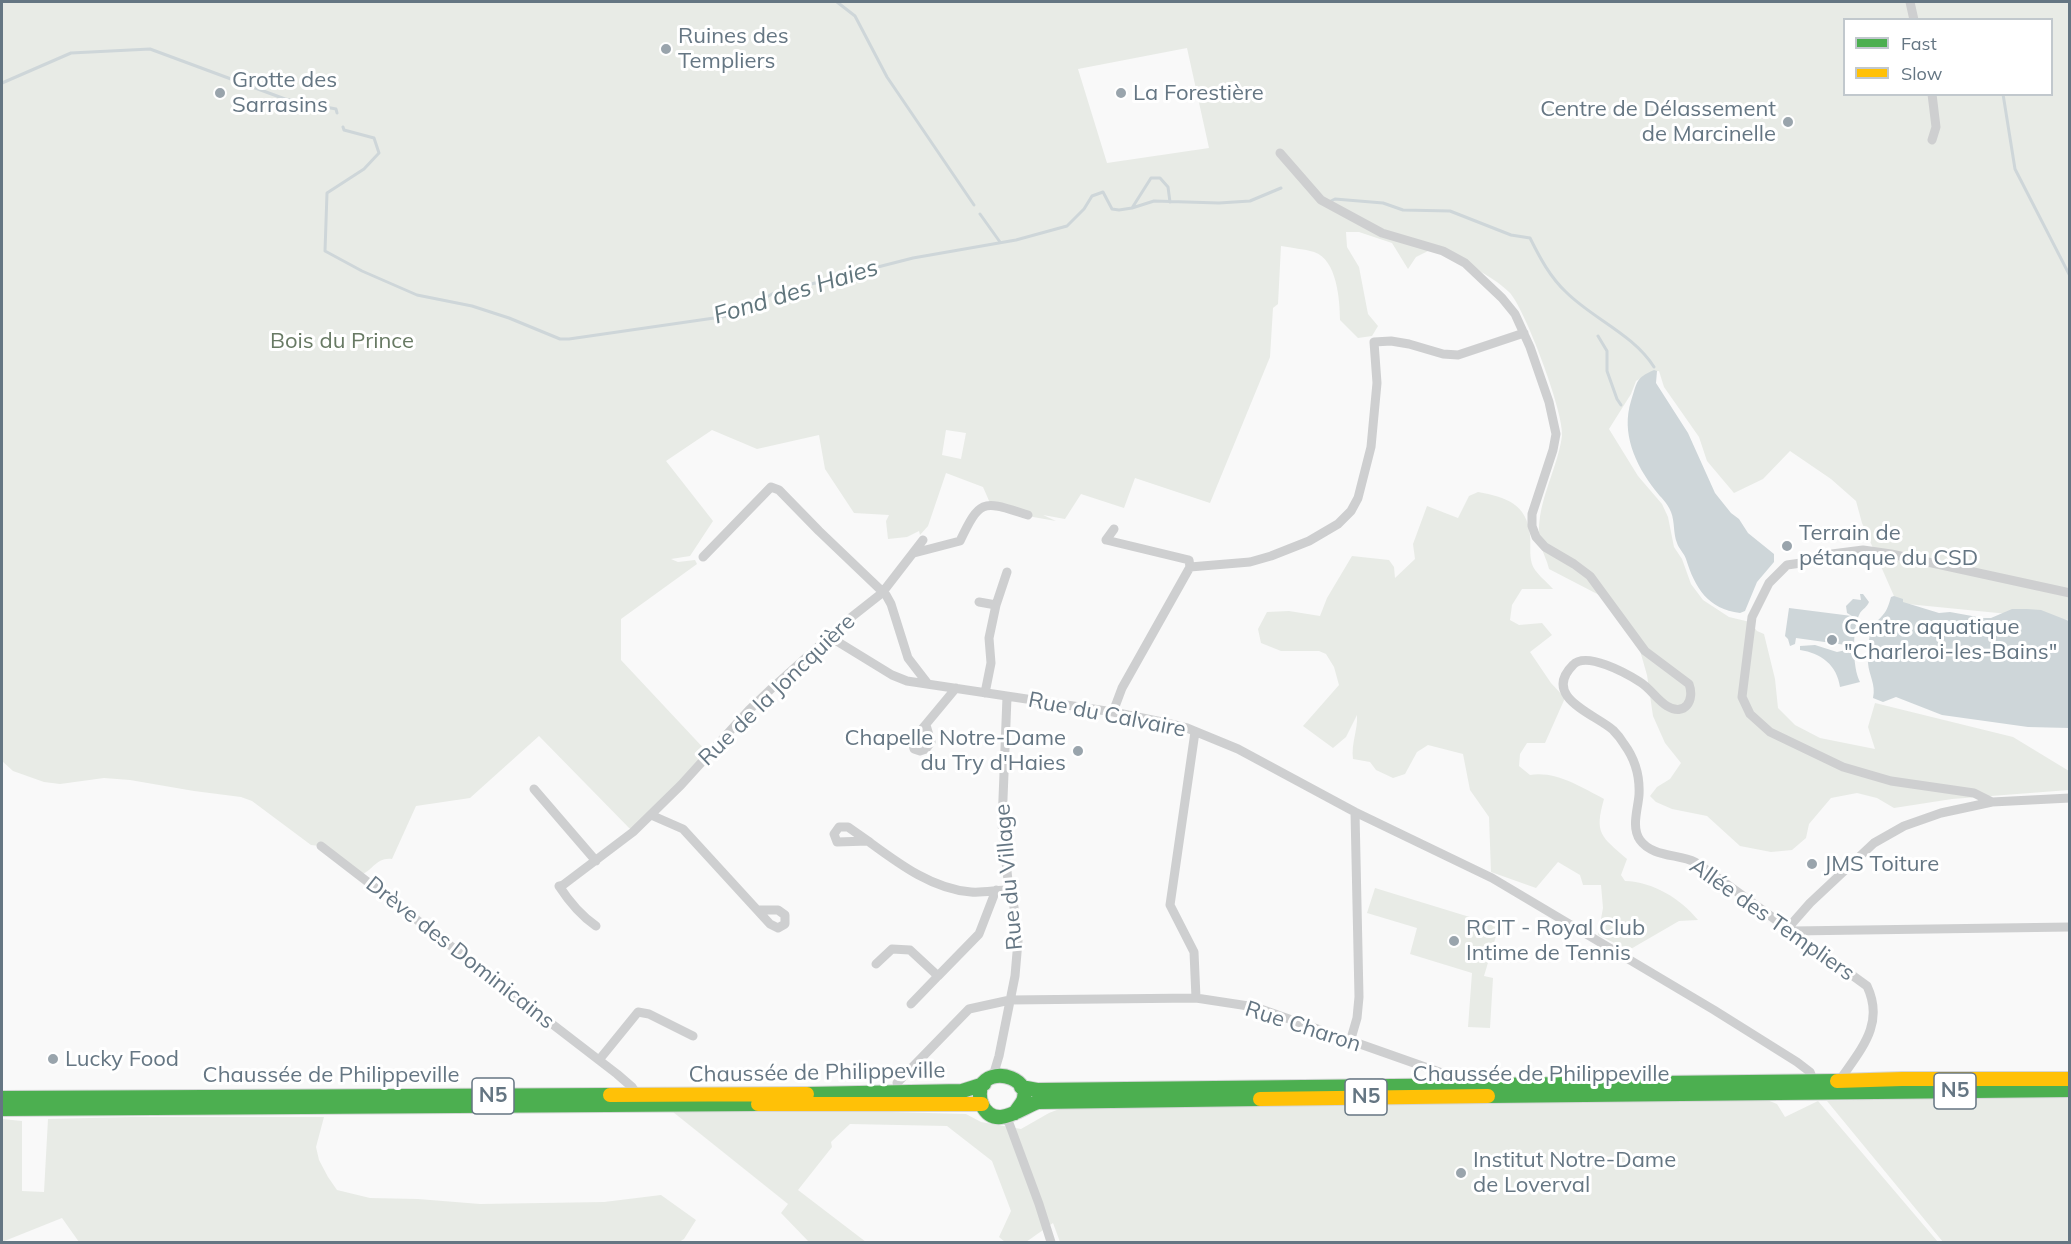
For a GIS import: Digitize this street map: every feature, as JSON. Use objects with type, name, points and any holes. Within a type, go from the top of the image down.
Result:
[{"type":"main road","name":"N5","points":[[988,1080],[1008,1075]]},
{"type":"main road","points":[[988,1080],[980,1094],[982,1104],[990,1114],[1010,1115],[1022,1104],[1023,1092],[1016,1079],[1008,1075]]},
{"type":"main road","name":"Chaussée de Philippeville","points":[[1021,1087],[1037,1090],[1813,1088],[2070,1079]]},
{"type":"main road","name":"Chaussée de Philippeville","points":[[2,1098],[962,1091],[988,1080]]},
{"type":"main road","name":"Chaussée de Philippeville","points":[[1840,1086],[2070,1090]]},
{"type":"main road","name":"Chaussée de Philippeville","points":[[1010,1115],[1038,1102],[1474,1090]]},
{"type":"main road","name":"Chaussée de Philippeville","points":[[2,1109],[982,1104]]},
{"type":"street","points":[[1910,2],[1914,18]]},
{"type":"street","points":[[1932,96],[1936,127],[1932,140]]},
{"type":"street","name":"Allée des Templiers","points":[[1280,153],[1321,200],[1382,233],[1427,245],[1465,263],[1502,298],[1515,314],[1549,402],[1556,434],[1532,514],[1532,526],[1536,537],[1545,547],[1590,576],[1645,651],[1689,684],[1691,698],[1684,709],[1677,710],[1667,706],[1639,681],[1596,660],[1586,659],[1576,661],[1566,674],[1564,683],[1566,692],[1572,703],[1612,729],[1634,760],[1639,795],[1636,818],[1640,840],[1649,848],[1659,852],[1693,861],[1867,986],[1874,1000],[1871,1030],[1840,1086]]},
{"type":"street","points":[[1190,567],[1250,562],[1271,556],[1319,536],[1338,524],[1351,511],[1358,498],[1371,447],[1377,383],[1374,342],[1400,342],[1443,354],[1458,355],[1524,333]]},
{"type":"street","points":[[703,557],[771,487],[779,489],[891,604],[908,658],[928,684]]},
{"type":"street","points":[[914,553],[960,541],[970,520],[979,508],[987,505],[1001,506],[1028,515]]},
{"type":"street","points":[[1113,712],[1122,688],[1190,567],[1189,560],[1106,540],[1114,529]]},
{"type":"street","points":[[882,593],[923,540]]},
{"type":"street","points":[[1992,802],[1974,793],[1891,781],[1858,772],[1770,732],[1757,722],[1744,705],[1742,697],[1752,617],[1769,583],[1787,566],[1824,555],[1863,550],[2070,593]]},
{"type":"street","points":[[985,693],[991,663],[988,638],[1007,572]]},
{"type":"street","name":"Rue de la Joncquière","points":[[597,926],[582,916],[559,886],[633,832],[749,710],[808,655],[882,593]]},
{"type":"street","points":[[979,602],[996,605]]},
{"type":"street","name":"Rue du Calvaire","points":[[831,637],[892,675],[907,681],[1113,712],[1162,722],[1238,749],[1355,812],[1492,878],[1797,1062],[1810,1072],[1813,1088]]},
{"type":"street","points":[[926,725],[956,688]]},
{"type":"street","name":"Rue du Village","points":[[988,1080],[999,1056],[1015,976],[1018,941],[1014,907],[1009,890],[1002,824],[1007,697]]},
{"type":"street","points":[[1195,732],[1170,906],[1194,952],[1196,998]]},
{"type":"street","points":[[534,789],[596,861]]},
{"type":"street","points":[[1790,930],[1810,903],[1874,843],[1904,826],[1941,813],[1992,802],[2070,798]]},
{"type":"street","points":[[1350,1042],[1357,1018],[1359,997],[1355,812]]},
{"type":"street","points":[[651,815],[684,829],[759,909]]},
{"type":"street","points":[[868,841],[896,862],[938,885],[971,892],[1009,890]]},
{"type":"street","name":"Drève des Dominicains","points":[[321,846],[599,1060],[633,1088],[637,1095]]},
{"type":"street","points":[[911,1004],[979,934],[996,890]]},
{"type":"street","points":[[1790,930],[2070,927]]},
{"type":"street","points":[[876,964],[892,949],[910,950],[939,976]]},
{"type":"street","name":"Rue Charon","points":[[897,1083],[969,1009],[1010,1000],[1196,998],[1255,1007],[1462,1080],[1474,1090]]},
{"type":"street","points":[[599,1060],[638,1012],[656,1017],[693,1036]]},
{"type":"street","points":[[999,1056],[1008,1075]]},
{"type":"street","points":[[1010,1115],[1009,1123],[1051,1242]]},
{"type":"green space","name":"Bois du Prince","points":[[2,2],[2069,2],[2069,620],[1897,603],[1862,523],[1856,501],[1831,479],[1790,451],[1763,479],[1734,493],[1707,461],[1699,437],[1664,387],[1659,371],[1651,372],[1636,381],[1631,394],[1609,429],[1638,476],[1662,504],[1668,517],[1674,547],[1682,559],[1691,584],[1703,600],[1729,617],[1750,622],[1757,631],[1764,634],[1775,679],[1778,708],[1795,725],[1820,738],[1875,749],[1868,727],[1875,703],[2013,737],[2069,771],[2069,790],[1952,799],[1894,808],[1877,798],[1857,793],[1831,798],[1809,824],[1806,838],[1792,850],[1771,852],[1740,846],[1707,816],[1672,809],[1656,802],[1650,796],[1657,787],[1670,779],[1681,763],[1665,743],[1653,716],[1647,675],[1635,633],[1603,597],[1549,569],[1540,543],[1540,516],[1562,436],[1561,424],[1551,385],[1516,301],[1502,285],[1493,279],[1434,248],[1416,257],[1408,269],[1392,243],[1359,232],[1346,232],[1347,247],[1359,267],[1368,314],[1378,326],[1372,336],[1358,338],[1340,320],[1336,282],[1328,263],[1314,252],[1281,246],[1278,304],[1273,308],[1270,357],[1210,503],[1135,478],[1124,508],[1081,494],[1065,519],[1043,515],[1056,521],[993,510],[983,487],[946,473],[928,526],[920,535],[919,531],[907,537],[888,539],[886,521],[889,515],[854,513],[825,469],[819,435],[757,449],[712,430],[666,461],[713,521],[690,556],[671,559],[678,562],[695,560],[697,564],[621,619],[621,660],[709,754],[633,832],[539,736],[470,798],[416,806],[392,859],[378,862],[359,876],[328,847],[311,845],[252,801],[241,797],[104,778],[60,784],[44,782],[13,771],[2,761]],"holes":[[[1187,48],[1209,148],[1107,163],[1078,69]],[[946,430],[966,433],[961,459],[942,455]]]},
{"type":"green space","points":[[1478,492],[1498,496],[1520,509],[1528,524],[1533,567],[1553,589],[1522,589],[1512,605],[1510,620],[1519,625],[1542,623],[1552,635],[1530,652],[1551,683],[1565,698],[1545,743],[1527,743],[1520,754],[1519,766],[1530,775],[1540,774],[1559,778],[1604,799],[1600,827],[1602,834],[1611,845],[1627,859],[1621,875],[1625,881],[1656,888],[1674,898],[1698,920],[1679,921],[1629,950],[1598,935],[1603,908],[1601,885],[1583,885],[1580,875],[1558,862],[1536,888],[1491,872],[1489,817],[1470,790],[1463,754],[1428,745],[1417,752],[1405,774],[1393,778],[1376,770],[1370,762],[1353,759],[1357,715],[1346,737],[1333,748],[1303,726],[1339,685],[1334,667],[1326,654],[1319,651],[1281,651],[1261,643],[1258,629],[1267,612],[1289,611],[1320,616],[1327,598],[1352,556],[1389,560],[1394,567],[1395,578],[1415,559],[1413,544],[1427,506],[1458,518],[1469,496]]},
{"type":"green space","name":"RCIT - Royal Club Intime de Tennis","points":[[1375,888],[1499,926],[1484,976],[1493,978],[1490,1028],[1468,1027],[1472,973],[1410,954],[1417,928],[1367,913]]},
{"type":"green space","points":[[2069,1094],[2069,1242],[1943,1242],[1827,1101]]},
{"type":"green space","name":"Institut Notre-Dame de Loverval","points":[[1767,1100],[1777,1104],[1785,1117],[1818,1101],[1938,1242],[1060,1242],[1053,1223],[1026,1242],[1005,1242],[999,1237],[1011,1211],[992,1161],[947,1126],[850,1124],[831,1142],[832,1147],[798,1190],[866,1242],[809,1242],[781,1213],[788,1204],[673,1112],[817,1110],[966,1114],[981,1122],[1021,1129],[1049,1113],[1070,1105]]},
{"type":"green space","points":[[324,1117],[316,1147],[319,1160],[328,1177],[337,1190],[370,1198],[480,1204],[604,1202],[661,1195],[696,1220],[684,1239],[679,1242],[79,1242],[62,1218],[2,1242],[2,1119],[22,1121],[22,1191],[44,1192],[48,1119]]},
{"type":"shaded area","points":[[1654,370],[1657,371],[1656,383],[1688,433],[1715,493],[1731,513],[1739,519],[1748,533],[1774,554],[1774,562],[1757,582],[1745,611],[1740,613],[1719,607],[1711,602],[1699,588],[1677,543],[1669,509],[1641,470],[1632,448],[1628,425],[1631,401],[1640,379]]},
{"type":"shaded area","name":"Centre aquatique \"Charleroi-les-Bains\"","points":[[1860,594],[1863,594],[1869,602],[1857,619],[1854,637],[1854,658],[1860,682],[1840,687],[1832,666],[1815,654],[1800,650],[1800,646],[1815,645],[1837,652],[1846,650],[1846,645],[1796,638],[1795,644],[1790,646],[1785,636],[1789,608],[1852,616],[1847,613],[1846,606],[1853,599],[1861,600]]},
{"type":"shaded area","points":[[1891,597],[1903,599],[1903,602],[1939,613],[1950,612],[1991,618],[2012,609],[2027,609],[2041,610],[2069,621],[2069,728],[2028,727],[1942,715],[1896,697],[1883,702],[1873,698],[1874,688],[1868,659],[1871,628],[1884,614]]},
{"type":"waterway","points":[[837,2],[855,16],[887,77],[974,205]]},
{"type":"waterway","name":"Fond des Haies","points":[[2,83],[71,53],[150,49],[285,99],[336,109],[337,113]]},
{"type":"waterway","points":[[2003,96],[2015,169],[2070,276]]},
{"type":"waterway","name":"Fond des Haies","points":[[343,127],[344,130],[374,138],[379,153],[364,169],[327,193],[325,251],[362,271],[417,295],[472,306],[560,339],[735,315],[772,294],[913,258],[1016,240],[1067,226],[1084,209],[1092,196],[1103,192],[1112,209],[1119,210],[1154,201],[1219,203],[1250,201],[1281,188]]},
{"type":"waterway","points":[[1132,208],[1151,178],[1160,178],[1168,187],[1170,202]]},
{"type":"waterway","name":"Fond des Haies","points":[[1331,201],[1335,199],[1383,203],[1403,210],[1450,211],[1511,235],[1530,238],[1546,267],[1560,286],[1577,302],[1635,345],[1654,367]]},
{"type":"waterway","points":[[980,214],[1000,242]]},
{"type":"waterway","points":[[1598,336],[1607,351],[1607,371],[1621,405]]},
{"type":"traffic: fast","points":[[1015,1113],[1016,1112],[1023,1101],[1024,1094],[1018,1082],[1004,1076],[996,1076],[983,1083],[980,1093],[982,1105],[987,1113],[1001,1117],[1008,1116],[1016,1112],[1038,1102],[1260,1099]]},
{"type":"traffic: fast","points":[[1021,1087],[1037,1090],[1837,1081]]},
{"type":"traffic: fast","points":[[807,1094],[962,1091],[984,1084]]},
{"type":"traffic: fast","points":[[1488,1096],[2070,1090]]},
{"type":"traffic: fast","points":[[2,1098],[610,1095]]},
{"type":"traffic: fast","points":[[2,1109],[758,1104]]},
{"type":"traffic: slow","points":[[1837,1081],[2070,1079]]},
{"type":"traffic: slow","points":[[610,1095],[807,1094]]},
{"type":"traffic: slow","points":[[1260,1099],[1488,1096]]},
{"type":"traffic: slow","points":[[758,1104],[982,1104]]},
{"type":"place","name":"Ruines des Templiers","points":[[666,49]]},
{"type":"place","name":"Grotte des Sarrasins","points":[[220,93]]},
{"type":"place","name":"La Forestière","points":[[1121,93]]},
{"type":"place","name":"Centre de Délassement de Marcinelle","points":[[1788,122]]},
{"type":"place","name":"Terrain de pétanque du CSD","points":[[1787,546]]},
{"type":"place","name":"Centre aquatique \"Charleroi-les-Bains\"","points":[[1832,640]]},
{"type":"place","name":"Chapelle Notre-Dame du Try d'Haies","points":[[1078,751]]},
{"type":"place","name":"JMS Toiture","points":[[1812,864]]},
{"type":"place","name":"RCIT - Royal Club Intime de Tennis","points":[[1454,941]]},
{"type":"place","name":"Lucky Food","points":[[53,1059]]},
{"type":"place","name":"Institut Notre-Dame de Loverval","points":[[1461,1173]]}]
